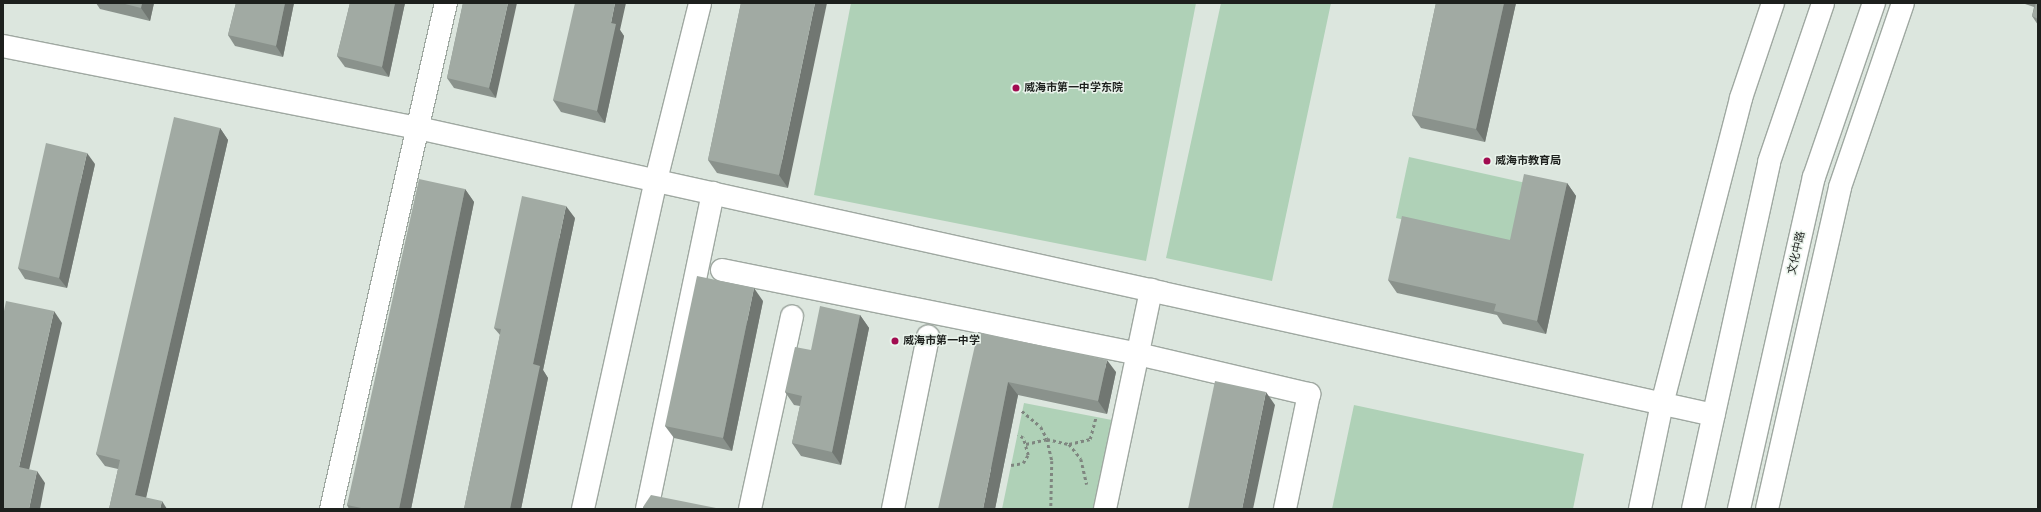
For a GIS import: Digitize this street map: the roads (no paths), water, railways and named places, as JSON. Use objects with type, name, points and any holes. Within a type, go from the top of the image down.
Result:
[{"type":"street","points":[[331,509],[446,3]]},
{"type":"street","points":[[583,509],[656,180],[700,3]]},
{"type":"street","points":[[1640,509],[1662,404],[1741,98],[1773,3]]},
{"type":"street","points":[[1693,509],[1769,162],[1823,3]]},
{"type":"street","name":"文化中路","points":[[1739,509],[1814,177],[1874,3]]},
{"type":"street","points":[[1767,509],[1840,187],[1903,3]]},
{"type":"street","points":[[3,46],[418,128],[1714,415]]},
{"type":"street","points":[[647,509],[713,193]]},
{"type":"street","points":[[722,270],[1138,354],[1309,394],[1285,509]]},
{"type":"street","points":[[1105,509],[1151,290]]},
{"type":"street","points":[[750,509],[792,317]]},
{"type":"street","points":[[893,509],[928,337]]},
{"type":"place","name":"威海市第一中学东院","points":[[1016,88]]},
{"type":"place","name":"威海市教育局","points":[[1487,161]]},
{"type":"place","name":"威海市第一中学","points":[[895,341]]}]
